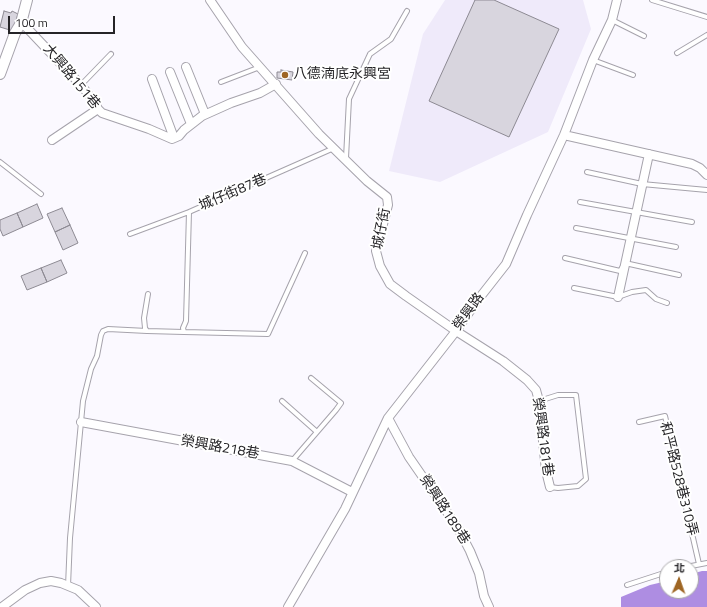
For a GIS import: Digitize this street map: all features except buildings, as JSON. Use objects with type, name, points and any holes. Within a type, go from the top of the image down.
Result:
[{"type":"street","points":[[0,74],[15,34],[21,23],[27,0]]},
{"type":"street","name":"城仔街","points":[[210,0],[242,47],[319,134],[367,181],[387,197],[388,205],[376,251],[380,266],[390,284],[456,331]]},
{"type":"street","name":"榮興路","points":[[288,607],[345,509],[388,418],[506,264],[564,134],[593,60],[612,20],[617,0]]},
{"type":"street","name":"大興路151巷","points":[[21,23],[81,85],[102,113],[149,129],[172,140],[174,138]]},
{"type":"street","points":[[186,67],[205,114]]},
{"type":"street","points":[[170,72],[191,124]]},
{"type":"street","points":[[152,79],[174,138],[179,136],[191,124],[205,114],[260,93],[276,84]]},
{"type":"street","points":[[52,140],[98,109]]},
{"type":"street","points":[[564,134],[692,164],[700,168],[707,175]]},
{"type":"street","points":[[618,297],[649,154]]},
{"type":"street","name":"榮興路181巷","points":[[456,331],[503,361],[527,380],[536,390],[539,401],[546,471],[550,487]]},
{"type":"street","name":"榮興路189巷","points":[[388,418],[409,457],[458,528],[476,566],[484,596],[489,607]]},
{"type":"street","name":"榮興路218巷","points":[[81,422],[292,461],[352,492]]},
{"type":"street","points":[[2,607],[25,590],[40,583],[51,581],[78,590],[96,607]]},
{"type":"lane","points":[[652,0],[707,17]]},
{"type":"lane","points":[[340,155],[349,99],[370,54],[391,40],[407,11]]},
{"type":"lane","points":[[612,20],[644,36]]},
{"type":"lane","points":[[676,53],[707,35]]},
{"type":"lane","points":[[81,85],[111,54]]},
{"type":"lane","points":[[593,60],[633,74]]},
{"type":"lane","points":[[221,82],[260,67]]},
{"type":"lane","name":"城仔街87巷","points":[[130,234],[340,155]]},
{"type":"lane","points":[[0,162],[42,194]]},
{"type":"lane","points":[[587,172],[642,184],[707,190]]},
{"type":"lane","points":[[580,202],[692,222]]},
{"type":"lane","points":[[184,332],[183,328],[186,321],[189,212]]},
{"type":"lane","points":[[576,228],[676,247]]},
{"type":"lane","points":[[68,586],[70,538],[83,401],[103,331],[108,329],[268,334],[305,253]]},
{"type":"lane","points":[[565,258],[620,271],[625,263],[679,275]]},
{"type":"lane","points":[[574,288],[618,297],[632,292],[646,290],[656,299],[667,303]]},
{"type":"lane","points":[[147,330],[145,328],[144,318],[148,294]]},
{"type":"lane","points":[[292,461],[341,403],[311,378]]},
{"type":"lane","points":[[539,401],[558,395],[576,395],[586,479],[578,486],[558,488],[550,487]]},
{"type":"lane","points":[[282,401],[317,432]]},
{"type":"lane","name":"和平路528巷310弄","points":[[639,422],[665,416],[698,559]]},
{"type":"lane","points":[[699,564],[707,563]]},
{"type":"lane","points":[[627,585],[659,575]]},
{"type":"shaded area","points":[[445,0],[583,0],[591,29],[548,132],[440,182],[389,171],[423,34]]},
{"type":"shaded area","points":[[707,571],[707,607],[621,607],[621,597],[659,583],[659,599],[699,599],[699,572]]},
{"type":"place","name":"八德湳底永興宮","points":[[285,75]]}]
